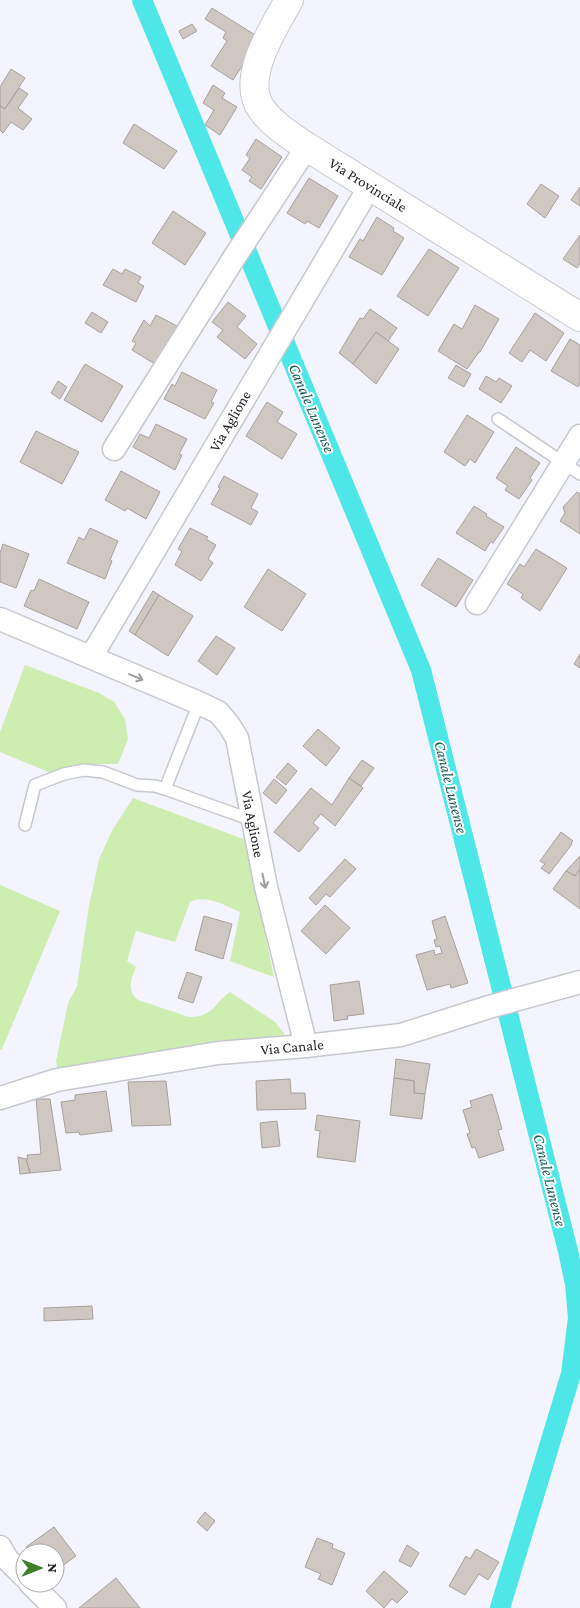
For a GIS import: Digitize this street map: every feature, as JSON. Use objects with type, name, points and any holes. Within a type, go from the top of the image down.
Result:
[{"type":"street","name":"Via Provinciale","points":[[290,0],[263,47],[256,71],[255,92],[261,109],[278,127],[307,147],[580,317]]},
{"type":"street","points":[[114,449],[232,261],[307,147]]},
{"type":"street","name":"Via Aglione","points":[[91,657],[370,186]]},
{"type":"street","points":[[476,603],[572,469],[580,436]]},
{"type":"street","name":"Via Aglione","points":[[0,620],[199,703],[218,712],[229,724],[236,738],[241,756],[266,887],[306,1046]]},
{"type":"street","name":"Via Canale","points":[[0,1098],[57,1080],[218,1053],[306,1046],[401,1035],[489,1007],[580,982]]},
{"type":"street","points":[[0,1547],[7,1559],[15,1567]]},
{"type":"street","points":[[40,1593],[55,1608]]},
{"type":"lane","points":[[498,419],[572,469]]},
{"type":"lane","points":[[165,789],[199,703]]},
{"type":"lane","points":[[25,825],[35,785],[64,774],[84,770],[103,772],[137,785],[155,786],[252,820]]},
{"type":"green space","points":[[25,665],[99,693],[114,702],[125,719],[128,739],[118,764],[90,764],[51,773],[0,752],[0,732]]},
{"type":"green space","points":[[133,798],[246,840],[274,977],[230,961],[240,912],[203,899],[190,902],[175,942],[136,931],[127,961],[136,967],[131,984],[134,996],[138,1000],[189,1017],[204,1015],[230,992],[275,1022],[287,1037],[58,1071],[56,1061],[68,1003],[77,986],[89,906],[99,859],[113,829]]},
{"type":"green space","points":[[0,885],[60,911],[0,1050]]},
{"type":"building","points":[[212,8],[260,38],[233,80],[211,66],[227,41],[223,38],[226,32],[205,19]]},
{"type":"building","points":[[192,24],[197,31],[183,39],[179,31]]},
{"type":"building","points":[[11,69],[25,78],[5,109],[0,106],[0,87]]},
{"type":"building","points":[[213,85],[225,93],[222,98],[237,107],[220,135],[205,125],[214,110],[203,103]]},
{"type":"building","points":[[19,88],[28,94],[18,108],[32,119],[23,130],[11,122],[3,133],[0,130],[0,106],[5,109]]},
{"type":"building","points":[[134,124],[177,151],[164,169],[123,143]]},
{"type":"building","points":[[256,139],[282,157],[261,189],[249,181],[252,177],[242,170],[250,158],[246,155]]},
{"type":"building","points":[[309,178],[338,196],[319,228],[307,221],[305,224],[287,213]]},
{"type":"building","points":[[541,184],[559,196],[545,218],[527,204]]},
{"type":"building","points":[[580,187],[580,206],[571,200]]},
{"type":"building","points":[[173,211],[206,233],[185,265],[152,243]]},
{"type":"building","points":[[377,217],[394,228],[393,231],[404,238],[382,275],[349,257],[360,239],[363,241]]},
{"type":"building","points":[[580,235],[580,263],[577,268],[563,259]]},
{"type":"building","points":[[429,249],[459,268],[428,316],[397,296]]},
{"type":"building","points":[[113,269],[122,274],[125,269],[141,277],[138,283],[144,286],[136,302],[103,285]]},
{"type":"building","points":[[228,302],[246,316],[237,327],[257,344],[245,359],[217,337],[223,330],[212,322]]},
{"type":"building","points":[[475,305],[499,319],[480,352],[467,369],[438,351],[454,324],[462,329]]},
{"type":"building","points":[[370,309],[397,328],[388,341],[376,332],[353,364],[339,353],[360,318],[363,319]]},
{"type":"building","points":[[92,312],[108,322],[101,333],[85,323]]},
{"type":"building","points":[[535,313],[564,333],[546,361],[530,350],[522,362],[509,353]]},
{"type":"building","points":[[156,315],[177,326],[155,364],[132,350],[136,343],[132,341],[144,320],[150,326]]},
{"type":"building","points":[[376,332],[399,349],[376,384],[353,364]]},
{"type":"building","points":[[570,339],[580,345],[580,383],[578,387],[551,371]]},
{"type":"building","points":[[85,364],[123,386],[102,422],[64,400]]},
{"type":"building","points":[[456,365],[471,374],[464,387],[448,378]]},
{"type":"building","points":[[182,372],[217,390],[211,402],[214,403],[205,419],[164,399],[172,384],[175,386]]},
{"type":"building","points":[[486,376],[496,382],[499,378],[512,386],[501,403],[479,389]]},
{"type":"building","points":[[58,381],[67,387],[60,399],[51,393]]},
{"type":"building","points":[[267,402],[283,412],[277,422],[297,434],[282,459],[246,436]]},
{"type":"building","points":[[467,415],[494,432],[475,463],[470,459],[465,466],[444,452]]},
{"type":"building","points":[[156,424],[187,439],[179,454],[182,455],[175,470],[133,447],[140,434],[149,438]]},
{"type":"building","points":[[36,431],[79,452],[62,484],[20,462]]},
{"type":"building","points":[[516,447],[540,463],[530,478],[532,480],[519,499],[505,490],[508,486],[496,478]]},
{"type":"building","points":[[121,471],[160,492],[146,519],[127,508],[125,511],[105,500]]},
{"type":"building","points":[[224,476],[258,494],[251,508],[258,512],[251,525],[211,504]]},
{"type":"building","points":[[577,492],[580,494],[580,534],[560,521],[565,513],[563,507]]},
{"type":"building","points":[[474,506],[504,527],[493,543],[491,541],[485,551],[456,533]]},
{"type":"building","points":[[90,528],[118,541],[105,579],[67,563],[79,537],[84,540]]},
{"type":"building","points":[[190,528],[208,537],[206,539],[216,545],[208,559],[213,563],[201,581],[175,565],[182,551],[178,549]]},
{"type":"building","points":[[3,544],[29,554],[16,588],[0,582],[0,553]]},
{"type":"building","points":[[536,549],[567,568],[540,611],[521,598],[523,594],[507,584],[520,564],[524,567]]},
{"type":"building","points":[[438,558],[473,580],[456,607],[421,585]]},
{"type":"building","points":[[268,569],[306,594],[282,631],[244,607]]},
{"type":"building","points":[[39,579],[89,602],[77,629],[24,606],[31,590],[34,591]]},
{"type":"building","points":[[153,591],[159,595],[135,635],[129,631]]},
{"type":"building","points":[[159,595],[193,616],[168,656],[135,635]]},
{"type":"building","points":[[216,636],[235,648],[217,675],[198,661]]},
{"type":"building","points":[[580,654],[580,668],[574,664]]},
{"type":"building","points":[[318,729],[340,748],[326,766],[303,746]]},
{"type":"building","points":[[362,760],[374,768],[361,786],[349,778]]},
{"type":"building","points":[[288,763],[297,771],[286,785],[276,777]]},
{"type":"building","points":[[349,778],[363,788],[335,826],[321,814],[313,823],[319,828],[299,852],[274,832],[311,788],[332,805]]},
{"type":"building","points":[[274,779],[287,790],[276,804],[263,793]]},
{"type":"building","points":[[561,832],[573,841],[549,874],[541,868],[545,864],[540,861]]},
{"type":"building","points":[[580,856],[580,869],[575,876],[566,871]]},
{"type":"building","points":[[345,859],[356,869],[330,897],[326,894],[316,905],[309,898]]},
{"type":"building","points":[[580,869],[580,909],[553,889],[566,871],[575,876]]},
{"type":"building","points":[[325,905],[350,928],[326,954],[301,931]]},
{"type":"building","points":[[204,916],[232,924],[223,959],[195,950]]},
{"type":"building","points":[[445,916],[468,983],[451,988],[450,984],[427,990],[416,955],[434,950],[435,955],[442,953],[440,946],[436,947],[434,940],[437,939],[432,921]]},
{"type":"building","points":[[187,972],[202,977],[193,1003],[178,998]]},
{"type":"building","points":[[359,981],[364,1014],[347,1016],[348,1019],[334,1021],[330,985]]},
{"type":"building","points":[[396,1059],[430,1064],[425,1094],[414,1093],[414,1081],[394,1078]]},
{"type":"building","points":[[394,1078],[414,1081],[414,1093],[425,1094],[422,1119],[390,1115]]},
{"type":"building","points":[[290,1079],[291,1093],[305,1093],[306,1109],[257,1110],[256,1081]]},
{"type":"building","points":[[166,1081],[171,1125],[132,1126],[128,1082]]},
{"type":"building","points":[[106,1091],[112,1131],[80,1135],[79,1132],[66,1133],[61,1102],[75,1100],[75,1095]]},
{"type":"building","points":[[492,1094],[502,1129],[498,1130],[504,1150],[479,1158],[475,1147],[472,1148],[467,1134],[470,1133],[463,1110],[472,1107],[470,1101]]},
{"type":"building","points":[[36,1099],[50,1099],[61,1170],[30,1173],[26,1159],[28,1159],[27,1155],[41,1154]]},
{"type":"building","points":[[317,1115],[360,1121],[355,1162],[317,1157],[320,1131],[315,1130]]},
{"type":"building","points":[[277,1121],[280,1146],[262,1148],[260,1123]]},
{"type":"building","points":[[18,1157],[26,1159],[30,1173],[20,1174]]},
{"type":"building","points":[[92,1306],[93,1319],[44,1321],[44,1308]]},
{"type":"building","points":[[205,1512],[215,1521],[207,1531],[197,1522]]},
{"type":"building","points":[[54,1527],[76,1556],[65,1564],[65,1543],[32,1543]]},
{"type":"building","points":[[317,1538],[333,1544],[332,1548],[345,1553],[332,1585],[318,1579],[321,1574],[305,1567]]},
{"type":"building","points":[[407,1545],[419,1553],[411,1567],[399,1561]]},
{"type":"building","points":[[476,1549],[499,1562],[488,1580],[479,1574],[465,1595],[449,1586],[466,1556],[470,1559]]},
{"type":"building","points":[[384,1571],[408,1592],[397,1603],[392,1599],[384,1608],[366,1591]]},
{"type":"building","points":[[116,1578],[140,1608],[79,1608]]},
{"type":"waterway","name":"Canale Lunense","points":[[142,0],[421,670],[568,1251],[575,1284],[578,1318],[571,1374],[500,1608]]}]
